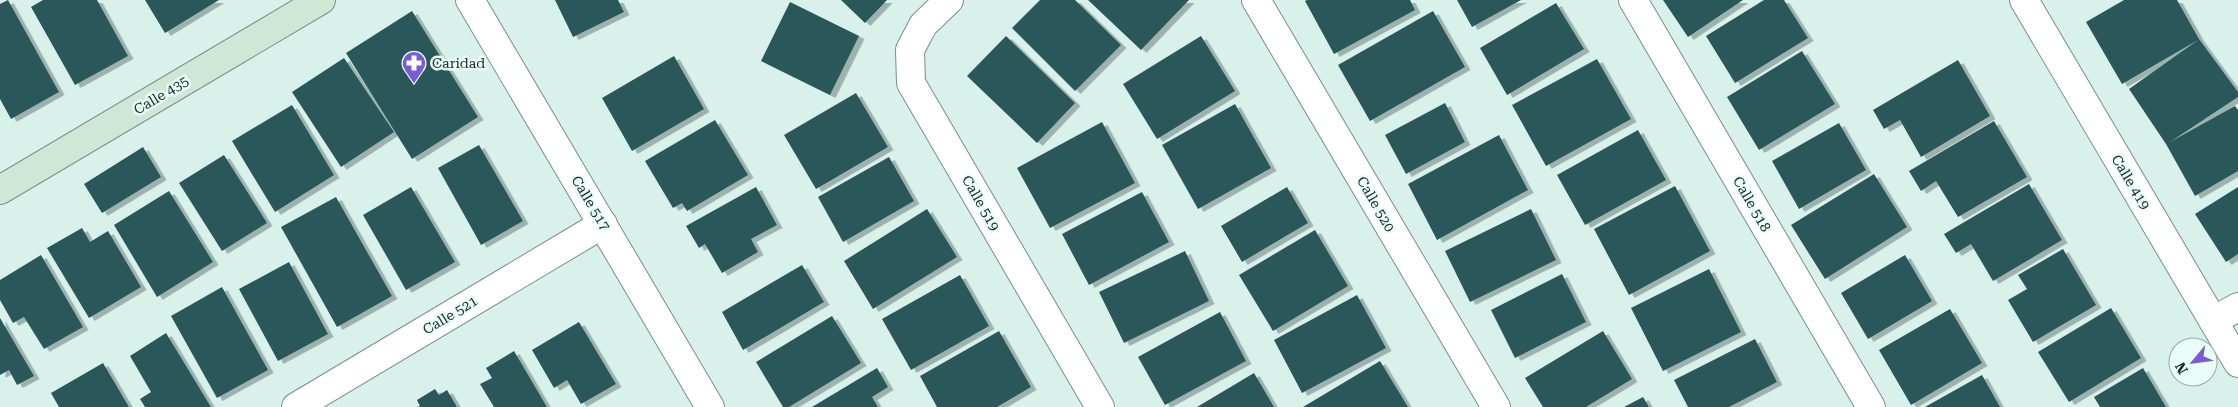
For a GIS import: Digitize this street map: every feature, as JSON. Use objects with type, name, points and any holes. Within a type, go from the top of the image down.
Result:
[{"type":"street","name":"Calle 435","points":[[0,190],[321,0]]},
{"type":"street","name":"Calle 517","points":[[470,0],[604,224],[710,407]]},
{"type":"street","name":"Calle 519","points":[[949,0],[923,25],[910,50],[911,83],[1100,407]]},
{"type":"street","name":"Calle 520","points":[[1256,0],[1496,407]]},
{"type":"street","name":"Calle 518","points":[[1633,0],[1871,407]]},
{"type":"street","name":"Calle 419","points":[[2024,0],[2238,363]]},
{"type":"street","name":"Calle 521","points":[[305,405],[604,224]]},
{"type":"street","points":[[2213,321],[2238,307]]},
{"type":"building","points":[[8,0],[59,92],[11,119],[0,99],[0,4]]},
{"type":"building","points":[[43,0],[97,0],[128,56],[75,85],[31,7]]},
{"type":"building","points":[[145,0],[219,0],[165,33]]},
{"type":"building","points":[[555,0],[618,0],[624,12],[573,37]]},
{"type":"building","points":[[841,0],[887,0],[865,23]]},
{"type":"building","points":[[1040,0],[1075,0],[1121,45],[1075,91],[1012,28]]},
{"type":"building","points":[[1088,0],[1189,0],[1141,50]]},
{"type":"building","points":[[1410,0],[1415,10],[1334,54],[1305,1]]},
{"type":"building","points":[[1457,0],[1521,0],[1472,27]]},
{"type":"building","points":[[1663,0],[1743,0],[1688,37]]},
{"type":"building","points":[[1764,0],[1784,0],[1808,38],[1735,83],[1706,36]]},
{"type":"building","points":[[2124,0],[2177,0],[2199,39],[2238,92],[2238,97],[2170,142],[2235,106],[2238,110],[2238,171],[2195,196],[2166,144],[2129,89],[2198,40],[2122,84],[2086,22]]},
{"type":"building","points":[[790,2],[859,36],[830,95],[761,61]]},
{"type":"building","points":[[1556,3],[1584,49],[1507,95],[1480,48]]},
{"type":"building","points":[[412,11],[478,117],[412,159],[346,53]]},
{"type":"building","points":[[1433,11],[1465,67],[1370,121],[1338,65]]},
{"type":"building","points":[[1006,36],[1075,103],[1037,143],[967,76]]},
{"type":"building","points":[[1201,36],[1235,91],[1157,139],[1123,84]]},
{"type":"building","points":[[1802,51],[1835,104],[1759,150],[1727,97]]},
{"type":"building","points":[[674,56],[704,109],[632,151],[602,98]]},
{"type":"building","points":[[344,58],[394,132],[341,167],[292,92]]},
{"type":"building","points":[[1597,59],[1631,119],[1546,166],[1512,105]]},
{"type":"building","points":[[1958,60],[1990,116],[1921,157],[1900,120],[1884,129],[1873,110]]},
{"type":"building","points":[[856,93],[888,147],[816,189],[784,135]]},
{"type":"building","points":[[1445,103],[1465,142],[1406,174],[1385,135]]},
{"type":"building","points":[[1235,104],[1271,168],[1198,209],[1162,145]]},
{"type":"building","points":[[292,105],[334,175],[275,212],[232,141]]},
{"type":"building","points":[[715,120],[748,175],[687,211],[682,203],[673,208],[645,161]]},
{"type":"building","points":[[1994,121],[2027,177],[1958,217],[1936,181],[1921,191],[1909,171]]},
{"type":"building","points":[[1102,122],[1135,183],[1050,228],[1017,168]]},
{"type":"building","points":[[1839,123],[1866,170],[1799,209],[1772,161]]},
{"type":"building","points":[[1638,130],[1666,180],[1585,225],[1557,175]]},
{"type":"building","points":[[1499,135],[1528,190],[1437,240],[1408,184]]},
{"type":"building","points":[[479,145],[523,221],[481,245],[438,168]]},
{"type":"building","points":[[143,147],[161,177],[102,213],[84,184]]},
{"type":"building","points":[[224,155],[267,223],[222,251],[179,183]]},
{"type":"building","points":[[889,157],[914,201],[843,242],[818,197]]},
{"type":"building","points":[[1874,174],[1907,227],[1825,279],[1791,225]]},
{"type":"building","points":[[2029,184],[2062,240],[1993,281],[1971,244],[1956,253],[1944,234]]},
{"type":"building","points":[[1675,186],[1710,251],[1629,295],[1594,229]]},
{"type":"building","points":[[411,187],[455,262],[406,290],[363,215]]},
{"type":"building","points":[[756,187],[777,225],[751,239],[758,252],[722,273],[705,244],[699,248],[686,226]]},
{"type":"building","points":[[1287,187],[1308,223],[1242,262],[1221,226]]},
{"type":"building","points":[[2238,187],[2238,254],[2226,262],[2195,214]]},
{"type":"building","points":[[169,191],[213,262],[157,297],[114,225]]},
{"type":"building","points":[[1142,192],[1169,242],[1089,285],[1062,234]]},
{"type":"building","points":[[336,197],[392,296],[337,327],[281,227]]},
{"type":"building","points":[[927,209],[957,257],[873,309],[844,261]]},
{"type":"building","points":[[1531,209],[1556,260],[1470,302],[1445,251]]},
{"type":"building","points":[[82,228],[90,242],[108,231],[141,287],[89,318],[47,248]]},
{"type":"building","points":[[1315,230],[1348,286],[1273,331],[1239,275]]},
{"type":"building","points":[[2063,249],[2096,305],[2033,342],[2008,300],[2027,289],[2018,275]]},
{"type":"building","points":[[1185,251],[1209,301],[1124,343],[1099,292]]},
{"type":"building","points":[[41,255],[83,327],[44,349],[24,317],[13,323],[0,300],[0,280]]},
{"type":"building","points":[[1905,255],[1932,301],[1868,339],[1841,293]]},
{"type":"building","points":[[289,262],[328,334],[278,361],[239,289]]},
{"type":"building","points":[[802,265],[824,302],[743,350],[722,312]]},
{"type":"building","points":[[1709,269],[1741,332],[1663,371],[1631,308]]},
{"type":"building","points":[[1562,274],[1586,322],[1515,358],[1491,310]]},
{"type":"building","points":[[960,275],[989,326],[911,370],[882,319]]},
{"type":"building","points":[[222,287],[268,370],[217,398],[171,316]]},
{"type":"building","points":[[1357,295],[1386,348],[1302,393],[1274,340]]},
{"type":"building","points":[[2111,308],[2141,358],[2069,402],[2038,352]]},
{"type":"building","points":[[1950,309],[1982,363],[1911,405],[1879,350]]},
{"type":"building","points":[[1220,312],[1246,361],[1165,405],[1138,357]]},
{"type":"building","points":[[832,316],[861,363],[789,407],[783,407],[756,362]]},
{"type":"building","points":[[0,318],[34,376],[17,385],[9,370],[0,375]]},
{"type":"building","points":[[579,322],[616,384],[581,404],[567,380],[554,388],[532,350]]},
{"type":"building","points":[[999,331],[1031,387],[997,407],[937,407],[920,376]]},
{"type":"building","points":[[1603,331],[1632,379],[1586,407],[1543,407],[1525,378]]},
{"type":"building","points":[[166,333],[211,407],[145,407],[140,399],[151,392],[130,356]]},
{"type":"building","points":[[1755,339],[1777,382],[1729,407],[1688,407],[1674,380]]},
{"type":"building","points":[[514,351],[547,407],[494,407],[480,384],[492,378],[486,368]]},
{"type":"building","points":[[1380,361],[1408,407],[1303,407]]},
{"type":"building","points":[[103,363],[129,407],[59,407],[51,393]]},
{"type":"building","points":[[877,368],[888,387],[872,397],[878,407],[812,407]]},
{"type":"building","points":[[2143,368],[2166,407],[2100,407],[2094,397]]},
{"type":"building","points":[[1254,373],[1274,407],[1197,407]]},
{"type":"building","points":[[1982,375],[2000,407],[1925,407]]},
{"type":"building","points":[[435,389],[439,395],[447,390],[457,407],[417,407],[420,406],[417,400]]},
{"type":"building","points":[[1643,397],[1649,407],[1624,407]]},
{"type":"place","name":"Caridad","points":[[414,84]]}]
